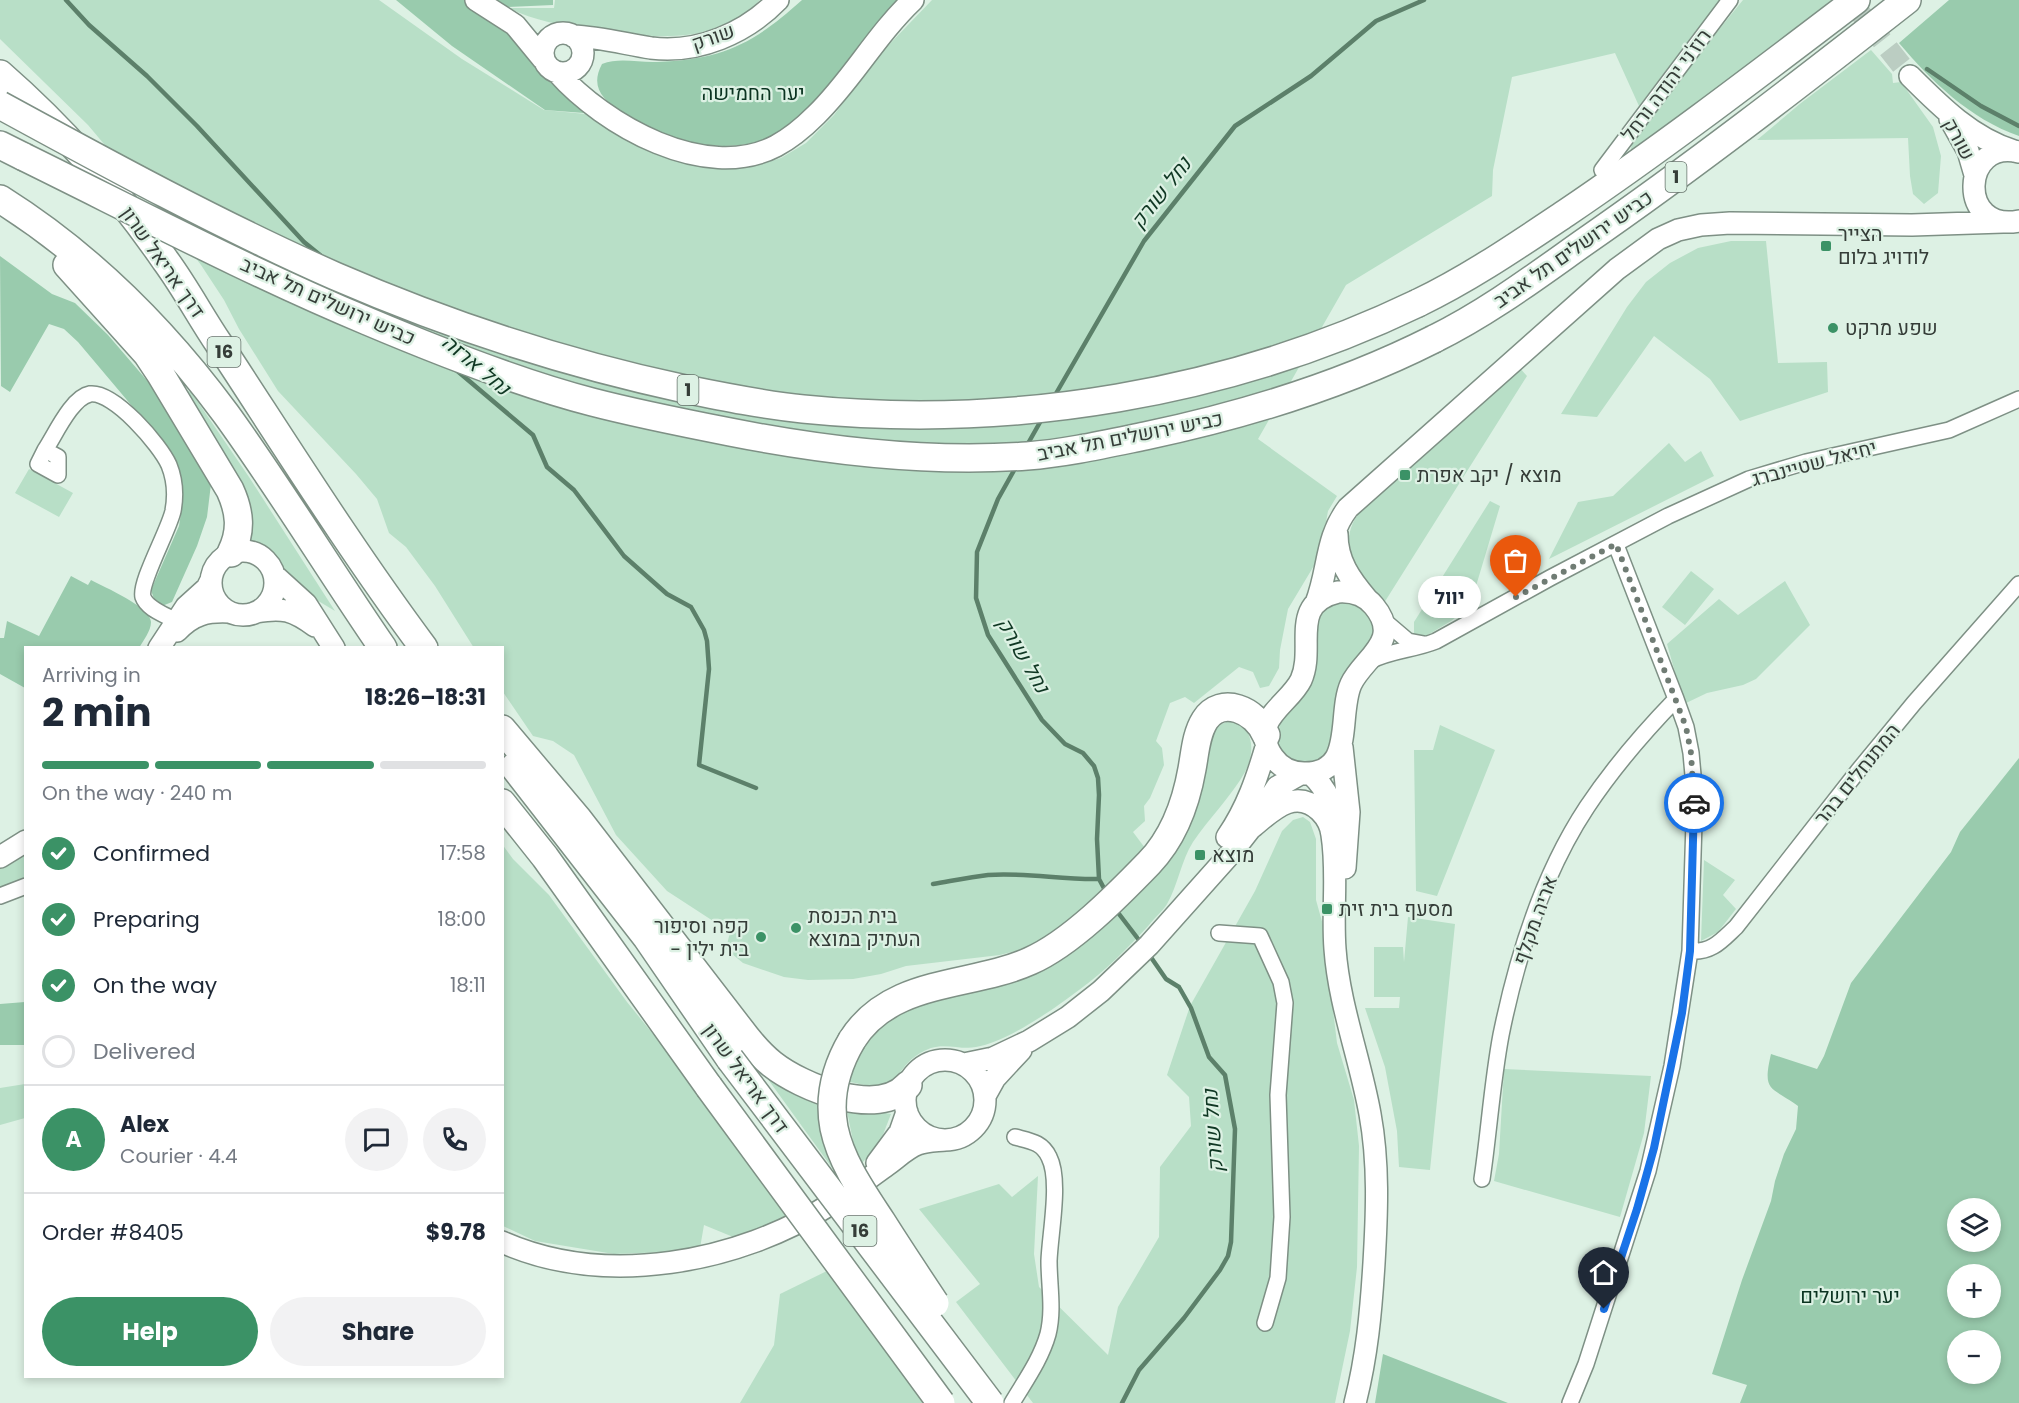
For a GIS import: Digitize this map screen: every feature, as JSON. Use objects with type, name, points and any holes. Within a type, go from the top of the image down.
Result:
[{"type":"highway","name":"כביש ירושלים תל אביב","points":[[0,105],[111,166],[259,241],[336,276],[488,335],[564,359],[631,377],[721,396],[802,409],[891,414],[978,413],[1062,406],[1144,393],[1225,374],[1305,349],[1384,319],[1461,280],[1642,162],[1856,0]]},
{"type":"highway","name":"כביש ירושלים תל אביב","points":[[0,145],[323,302],[411,339],[499,372],[588,401],[763,439],[847,452],[939,457],[1028,456],[1109,443],[1257,409],[1346,378],[1434,339],[1480,314],[1638,205],[1907,0]]},
{"type":"highway","name":"דרך אריאל שרון","points":[[0,74],[86,161],[150,238],[385,596],[422,646]]},
{"type":"highway","points":[[10,206],[128,331],[161,375],[230,490],[236,504],[239,526],[231,553]]},
{"type":"highway","name":"16","points":[[10,206],[100,275],[161,335],[197,377],[252,452],[382,646]]},
{"type":"highway","points":[[385,596],[428,646]]},
{"type":"highway","points":[[998,1403],[868,1201],[841,1149],[833,1120],[833,1085],[840,1063],[852,1040],[867,1021],[893,1002],[925,989],[991,974],[1032,960],[1065,940],[1138,874],[1163,846],[1178,818],[1187,792],[1200,730],[1208,716],[1224,709],[1242,709],[1249,712],[1259,722],[1266,739]]},
{"type":"highway","points":[[504,731],[579,819],[746,1037],[771,1064],[799,1082],[844,1096],[870,1100],[899,1093],[908,1085]]},
{"type":"highway","name":"דרך אריאל שרון","points":[[504,755],[647,938],[730,1059],[990,1403]]},
{"type":"highway","name":"דרך אריאל שרון","points":[[504,805],[941,1403]]},
{"type":"main road","points":[[476,0],[515,25],[577,94],[603,114],[648,139],[676,150],[724,158],[774,147],[794,134],[833,96],[881,33],[913,0]]},
{"type":"main road","name":"שורק","points":[[573,36],[669,49],[709,43],[734,33],[757,18],[778,0]]},
{"type":"main road","points":[[550,66],[543,49],[549,38],[561,33],[573,36],[582,48],[581,61],[585,86],[603,114]]},
{"type":"main road","name":"שורק","points":[[581,61],[604,49],[638,46]]},
{"type":"main road","points":[[550,66],[569,72],[581,61]]},
{"type":"main road","points":[[1910,76],[1939,104],[1973,131],[1996,144],[2017,152]]},
{"type":"main road","name":"שורק","points":[[1939,104],[1965,144],[1971,158],[1974,178],[1973,192],[1980,208],[1988,216],[2011,222]]},
{"type":"main road","points":[[1912,225],[1935,221],[1954,212],[1967,198],[1980,165],[1988,157],[1998,152],[2017,152]]},
{"type":"main road","points":[[1189,900],[1242,815],[1254,788],[1270,717],[1293,692],[1303,674],[1306,661],[1306,624],[1321,591],[1330,543],[1348,508],[1617,269],[1658,239],[1689,227],[1730,223],[1912,225],[2011,222]]},
{"type":"main road","points":[[1338,525],[1337,543],[1340,560],[1349,577],[1376,608],[1381,618],[1383,631],[1376,654],[1354,677],[1346,699],[1342,747],[1349,812],[1344,925],[1349,1024]]},
{"type":"main road","points":[[161,646],[190,603],[207,588],[217,563],[231,553],[247,551],[258,554],[271,566],[274,575],[274,592],[270,601],[256,612]]},
{"type":"main road","points":[[274,575],[306,604],[333,646]]},
{"type":"main road","points":[[211,580],[213,594],[229,612]]},
{"type":"main road","points":[[1316,603],[1332,594],[1344,592],[1357,594],[1367,599]]},
{"type":"main road","points":[[162,646],[182,626],[198,615],[210,611],[238,615],[283,609],[317,628],[333,646]]},
{"type":"main road","points":[[1266,739],[1273,758],[1292,772],[1311,774],[1317,779],[1332,806],[1337,831],[1334,868]]},
{"type":"main road","points":[[964,1064],[993,1058],[1029,1041],[1068,1017],[1127,967],[1168,925],[1250,830],[1277,788],[1303,773],[1317,772],[1328,766],[1342,747]]},
{"type":"main road","points":[[1250,830],[1286,802],[1300,801],[1313,806],[1326,818],[1332,834],[1335,950],[1338,977],[1370,1113],[1376,1159],[1377,1218],[1370,1331],[1355,1403]]},
{"type":"main road","points":[[0,857],[24,842]]},
{"type":"main road","points":[[504,1243],[540,1256],[591,1264],[645,1264],[693,1259],[737,1248],[779,1233],[825,1208],[918,1144],[963,1136],[973,1129],[983,1114],[986,1096],[995,1078],[1029,1041]]},
{"type":"main road","points":[[945,1140],[924,1133],[916,1126],[908,1112],[906,1103],[908,1085],[919,1070],[933,1062],[952,1060],[964,1064],[980,1080],[986,1096]]},
{"type":"main road","points":[[853,1190],[891,1145],[905,1122],[908,1112]]},
{"type":"street","name":"רוז'ני יהודה ורחל","points":[[1602,170],[1730,0]]},
{"type":"street","points":[[45,450],[75,403],[84,396],[95,394],[107,397],[118,404],[159,449],[171,472],[174,489],[173,508],[168,528],[143,594],[151,607],[176,621]]},
{"type":"street","name":"יחיאל שטיינברג","points":[[1367,662],[1386,653],[1422,647],[1436,641],[1668,516],[1749,480],[1806,462],[1949,430],[2019,399]]},
{"type":"street","points":[[1570,1403],[1586,1364],[1648,1171],[1672,1066],[1690,951],[1694,786],[1689,744],[1676,699],[1616,544]]},
{"type":"street","name":"המתנחלים בהר","points":[[1690,951],[1702,952],[1715,946],[1736,927],[1914,703],[2019,584]]},
{"type":"street","points":[[1381,618],[1408,641],[1423,644],[1436,641]]},
{"type":"street","name":"אריה מקלף","points":[[1482,1179],[1501,1035],[1518,962],[1531,920],[1563,848],[1586,808],[1642,733],[1676,699]]},
{"type":"street","points":[[0,896],[24,887]]},
{"type":"street","points":[[1219,933],[1260,936],[1281,982],[1285,1003],[1278,1095],[1282,1216],[1278,1278],[1265,1323]]},
{"type":"street","points":[[1012,1403],[1038,1359],[1048,1332],[1050,1234],[1054,1185],[1054,1171],[1044,1149],[1036,1142],[1016,1137]]},
{"type":"green space","points":[[0,0],[379,0],[462,59],[544,110],[586,114],[642,147],[674,160],[692,165],[726,168],[751,167],[781,158],[806,143],[834,115],[880,54],[932,0],[1720,0],[1639,106],[1615,53],[1512,77],[1493,170],[1492,196],[1346,285],[1258,439],[1337,496],[1328,511],[1321,549],[1315,564],[1288,609],[1279,668],[1269,686],[1260,688],[1253,672],[1239,667],[1194,703],[1185,697],[1170,703],[1156,741],[1162,748],[1164,765],[1150,798],[1144,806],[1145,821],[1133,832],[1148,852],[1069,927],[1027,948],[1000,955],[906,966],[881,974],[853,979],[808,980],[784,977],[743,963],[726,949],[730,932],[667,891],[616,835],[574,755],[553,741],[533,736],[504,693],[504,646],[473,646],[435,586],[406,547],[389,533],[377,499],[278,391],[239,329],[224,300],[162,213],[88,125],[0,39]]},
{"type":"green space","points":[[396,0],[553,0],[553,5],[507,7],[514,38],[538,71],[584,113],[545,110],[452,46]]},
{"type":"green space","points":[[555,0],[760,0],[742,15],[723,26],[680,36],[634,35],[569,26],[538,19],[509,8],[554,8]]},
{"type":"green space","name":"יער החמישה","points":[[802,0],[901,0],[860,44],[829,87],[802,117],[786,129],[768,138],[748,144],[724,146],[683,141],[657,132],[621,112],[603,97],[600,91],[597,79],[602,64],[616,61],[680,60],[719,53],[768,28]]},
{"type":"green space","points":[[1743,0],[1843,0],[1628,161],[1633,140],[1646,119]]},
{"type":"green space","points":[[1949,0],[2019,0],[2019,136],[1984,120],[1968,109],[1938,85],[1899,43]]},
{"type":"green space","points":[[1871,50],[1892,74],[1893,83],[1901,82],[1933,127],[1941,156],[1938,193],[1924,204],[1913,194],[1908,138],[1757,140]]},
{"type":"green space","points":[[1731,241],[1766,241],[1778,363],[1827,362],[1828,392],[1740,421],[1710,379],[1654,336],[1597,417],[1561,414],[1627,307],[1646,282],[1670,263],[1698,248]]},
{"type":"green space","points":[[0,256],[52,294],[75,303],[108,335],[168,405],[211,484],[207,517],[172,602],[162,606],[155,602],[151,590],[179,526],[183,500],[179,476],[153,431],[78,342],[64,329],[49,324],[10,392],[1,386]]},
{"type":"green space","points":[[1518,366],[1527,376],[1384,603],[1362,578],[1352,559],[1349,539],[1356,518],[1372,498],[1422,458]]},
{"type":"green space","points":[[178,387],[191,392],[335,611],[300,590],[270,550],[248,541]]},
{"type":"green space","points":[[1669,443],[1685,462],[1701,451],[1714,476],[1549,559],[1578,502],[1613,496]]},
{"type":"green space","points":[[29,469],[73,493],[59,517],[15,493]]},
{"type":"green space","points":[[1490,501],[1500,506],[1470,606],[1426,636],[1414,636],[1414,622]]},
{"type":"green space","points":[[1691,571],[1714,589],[1685,625],[1662,607]]},
{"type":"green space","points":[[71,576],[88,585],[91,580],[116,592],[143,610],[151,622],[150,629],[140,646],[24,646],[24,687],[0,674],[0,638],[4,638],[7,621],[39,636]]},
{"type":"green space","points":[[1785,581],[1810,625],[1756,679],[1743,685],[1707,693],[1684,704],[1667,644],[1719,599],[1738,615]]},
{"type":"green space","points":[[1341,598],[1369,609],[1375,631],[1373,642],[1338,692],[1335,705],[1335,733],[1330,753],[1311,766],[1289,762],[1277,744],[1280,722],[1308,688],[1315,629],[1320,611]]},
{"type":"green space","points":[[1231,720],[1245,728],[1251,742],[1250,757],[1245,772],[1193,842],[1165,907],[1116,959],[1089,983],[1057,1006],[1002,1039],[976,1047],[931,1048],[908,1062],[896,1077],[880,1085],[847,1081],[861,1046],[889,1017],[912,1007],[1014,979],[1130,899],[1215,727]]},
{"type":"green space","points":[[1440,725],[1495,750],[1437,896],[1416,891],[1414,750],[1433,750]]},
{"type":"green space","name":"יער ירושלים","points":[[2019,758],[2019,1403],[1740,1403],[1747,1385],[1712,1374],[1742,1280],[1771,1201],[1784,1154],[1796,1129],[1798,1106],[1775,1091],[1768,1082],[1771,1054],[1817,1069],[1851,983],[1951,852],[1960,832]]},
{"type":"green space","points":[[1303,817],[1310,822],[1316,839],[1316,900],[1328,943],[1337,1043],[1354,1100],[1359,1146],[1357,1267],[1350,1331],[1335,1403],[1033,1403],[956,1302],[980,1284],[919,1209],[999,1184],[1012,1197],[1038,1176],[1034,1254],[1039,1287],[1108,1355],[1118,1307],[1159,1237],[1160,1167],[1191,1126],[1189,1097],[1167,1075],[1190,1006],[1255,891],[1282,831],[1293,820]]},
{"type":"green space","points":[[504,847],[549,895],[627,1002],[691,1081],[792,1215],[738,1239],[704,1225],[700,1248],[667,1252],[614,1254],[535,1241],[504,1226]]},
{"type":"green space","points":[[24,855],[24,878],[0,888],[0,867]]},
{"type":"green space","points":[[1704,860],[1735,880],[1723,895],[1736,909],[1718,932],[1701,941]]},
{"type":"green space","points":[[1408,917],[1455,924],[1430,1170],[1399,1167],[1397,1131],[1385,1067],[1365,1008],[1399,1008],[1400,997],[1374,997],[1374,947],[1403,947],[1404,962]]},
{"type":"green space","points":[[24,1002],[24,1045],[0,1045],[0,1004]]},
{"type":"green space","points":[[749,1053],[825,1104],[843,1183]]},
{"type":"green space","points":[[1504,1069],[1651,1076],[1644,1133],[1620,1217],[1494,1181],[1499,1154]]},
{"type":"green space","points":[[24,1084],[24,1118],[0,1125],[0,1088]]},
{"type":"green space","points":[[846,1106],[891,1114],[879,1145],[861,1164],[854,1146]]},
{"type":"green space","points":[[833,1268],[931,1403],[740,1403],[774,1345],[780,1294]]},
{"type":"green space","points":[[1383,1354],[1508,1403],[1375,1403]]},
{"type":"waterway","name":"נחל ארזה","points":[[66,0],[89,25],[147,76],[197,126],[304,242],[320,255]]},
{"type":"waterway","name":"נחל שורק","points":[[1054,397],[1144,241],[1235,126],[1311,76],[1376,21],[1424,0]]},
{"type":"waterway","points":[[1927,69],[1981,106],[2019,126]]},
{"type":"waterway","name":"נחל ארזה","points":[[384,309],[398,321]]},
{"type":"waterway","name":"נחל ארזה","points":[[455,369],[533,435],[547,467],[574,490],[624,556],[667,594],[691,607],[704,630],[709,669],[699,765],[756,788]]},
{"type":"waterway","name":"נחל שורק","points":[[1026,447],[1043,417]]},
{"type":"waterway","name":"נחל שורק","points":[[1017,465],[998,499],[977,552],[976,598],[988,635],[1042,720],[1065,744],[1083,753],[1094,766],[1098,778],[1099,795],[1097,839],[1099,879],[1106,892]]},
{"type":"waterway","points":[[933,884],[1002,874],[1099,879]]},
{"type":"waterway","name":"נחל שורק","points":[[1116,910],[1142,944]]},
{"type":"waterway","name":"נחל שורק","points":[[1122,1403],[1139,1370],[1184,1318],[1220,1270],[1228,1256],[1231,1242],[1235,1129],[1225,1075],[1209,1057],[1191,1008],[1179,987],[1166,979],[1148,953]]},
{"type":"tunnel","points":[[1850,0],[1910,76]]},
{"type":"way so far","points":[[1516,597],[1616,544],[1686,727],[1691,753],[1694,803]]},
{"type":"place","name":"הצייר לודויג בלום","points":[[1826,246]]},
{"type":"place","name":"שפע מרקט","points":[[1833,328]]},
{"type":"place","name":"מוצא / יקב אפרת","points":[[1405,475]]},
{"type":"place","name":"יוול","points":[[1516,597]]},
{"type":"place","name":"מוצא","points":[[1200,855]]},
{"type":"place","name":"מסעף בית זית","points":[[1327,909]]},
{"type":"place","name":"בית הכנסת העתיק במוצא","points":[[796,928]]},
{"type":"place","name":"קפה וסיפור - בית ילין","points":[[761,937]]},
{"type":"route","points":[[1604,1309],[1637,1209],[1654,1148],[1682,1013],[1690,951],[1694,803]]}]
